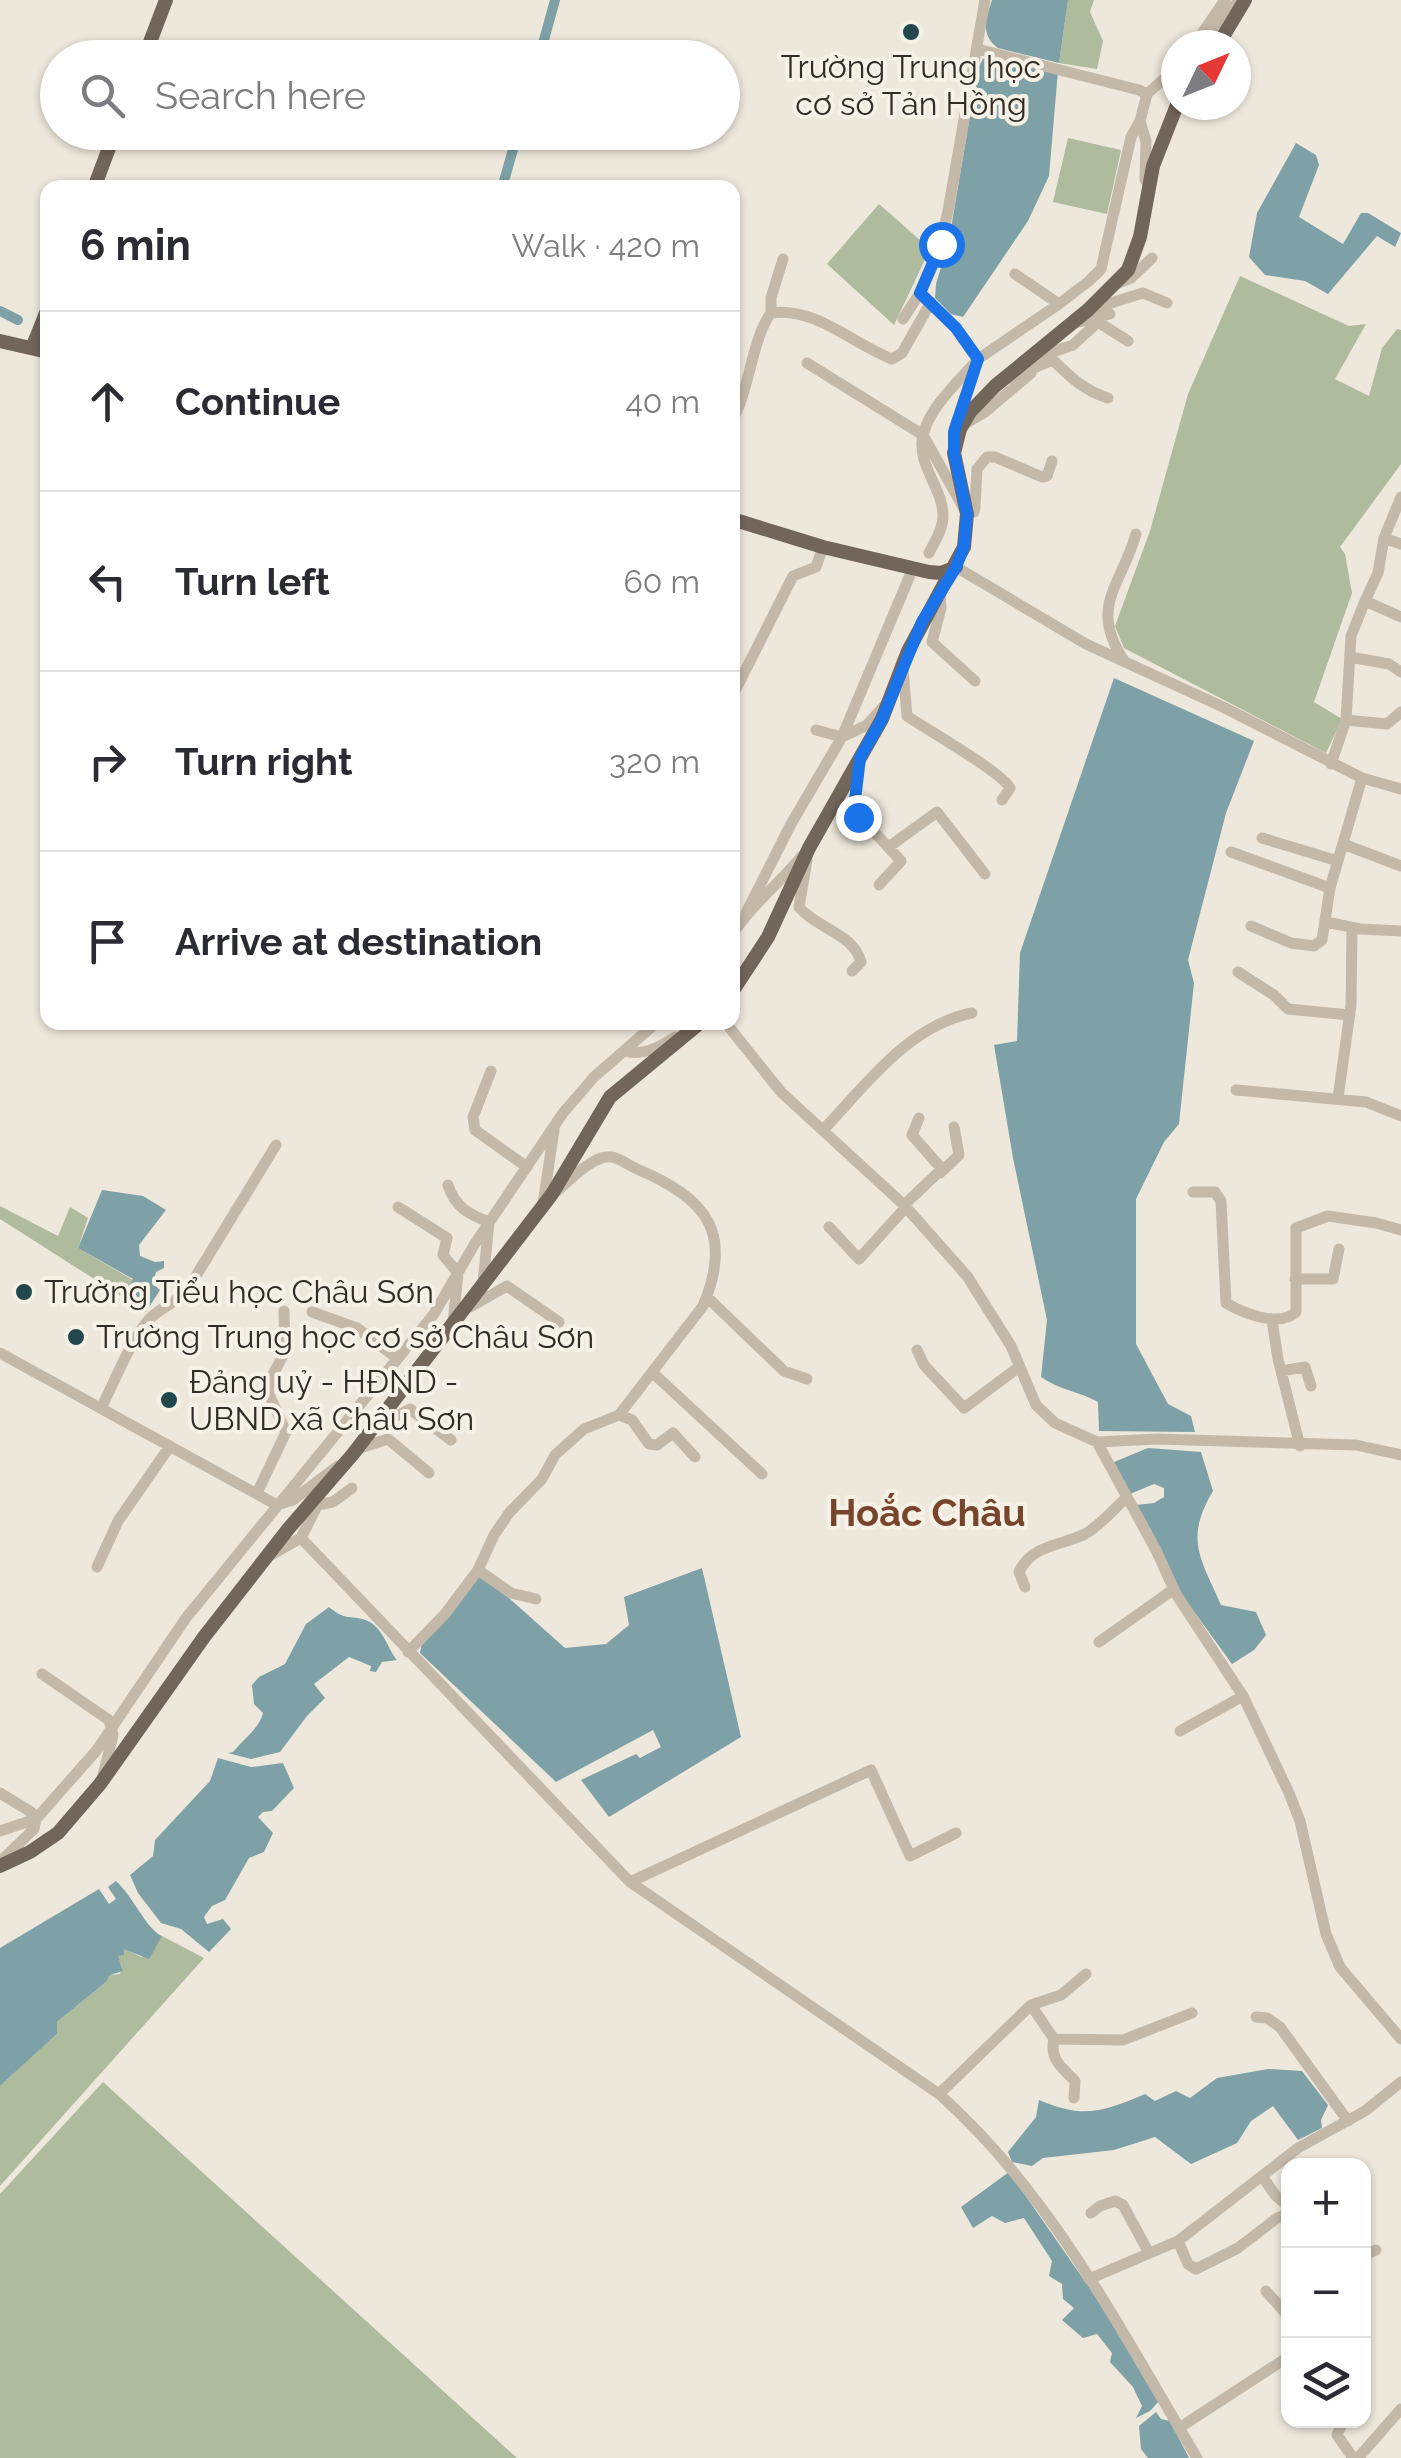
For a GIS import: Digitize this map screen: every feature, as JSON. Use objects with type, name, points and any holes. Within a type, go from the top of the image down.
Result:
[{"type":"main road","points":[[151,40],[166,0]]},
{"type":"main road","points":[[1226,30],[1242,0]]},
{"type":"main road","points":[[740,980],[768,936],[809,848],[892,698],[903,666],[956,567],[968,530],[954,453],[963,424],[999,383],[1031,364],[1110,289],[1134,260],[1153,166],[1171,120]]},
{"type":"main road","points":[[97,180],[108,150]]},
{"type":"main road","points":[[0,340],[40,350]]},
{"type":"main road","points":[[740,522],[824,548],[913,568],[941,573],[956,567]]},
{"type":"main road","points":[[0,1864],[30,1852],[58,1832],[100,1784],[204,1636],[355,1452],[547,1199],[610,1097],[692,1030]]},
{"type":"street","points":[[771,313],[783,312],[833,328],[892,359],[902,353],[941,244],[985,0]]},
{"type":"street","points":[[1204,30],[1225,0]]},
{"type":"street","points":[[1217,30],[1242,0]]},
{"type":"street","points":[[977,48],[1109,80],[1147,94]]},
{"type":"street","points":[[929,554],[943,512],[926,469],[923,435],[940,405],[978,359],[1090,282],[1101,268],[1131,137],[1147,94],[1161,81]]},
{"type":"street","points":[[1140,121],[1146,141],[1146,202]]},
{"type":"street","points":[[1110,289],[1131,278],[1152,258]]},
{"type":"street","points":[[740,403],[771,313],[771,298],[783,259]]},
{"type":"street","points":[[1014,274],[1059,304]]},
{"type":"street","points":[[1110,289],[1146,277]]},
{"type":"street","points":[[1088,310],[1143,293],[1167,303]]},
{"type":"street","points":[[903,319],[925,297]]},
{"type":"street","points":[[925,297],[956,328],[978,359]]},
{"type":"street","points":[[1071,324],[1110,314]]},
{"type":"street","points":[[963,424],[1013,391],[1031,364],[1073,344],[1098,322],[1128,341]]},
{"type":"street","points":[[955,444],[954,432],[978,359]]},
{"type":"street","points":[[1031,364],[1053,360],[1072,380],[1093,394],[1108,398]]},
{"type":"street","points":[[808,364],[923,435],[967,514],[974,512],[977,469],[987,457],[994,456],[1044,478],[1052,461]]},
{"type":"street","points":[[1331,764],[1346,720],[1352,630],[1378,573],[1384,538],[1401,496]]},
{"type":"street","points":[[1124,662],[1112,642],[1106,617],[1136,534]]},
{"type":"street","points":[[1384,538],[1401,544]]},
{"type":"street","points":[[740,681],[793,576],[816,567],[824,548]]},
{"type":"street","points":[[956,567],[1086,644],[1223,707],[1331,764],[1401,789]]},
{"type":"street","points":[[746,913],[842,737],[913,568]]},
{"type":"street","points":[[940,592],[941,608],[932,642],[975,681]]},
{"type":"street","points":[[1365,602],[1401,617]]},
{"type":"street","points":[[1350,658],[1389,664],[1401,672]]},
{"type":"street","points":[[903,666],[907,716],[984,768],[1000,774],[1010,788],[1002,800]]},
{"type":"street","points":[[816,730],[842,737],[867,725],[892,698]]},
{"type":"street","points":[[1346,720],[1386,724],[1401,712]]},
{"type":"street","points":[[860,758],[854,810],[901,861],[879,886]]},
{"type":"street","points":[[1251,926],[1291,943],[1312,946],[1322,940],[1330,888],[1362,778]]},
{"type":"street","points":[[890,846],[938,812],[985,874]]},
{"type":"street","points":[[1262,838],[1338,861]]},
{"type":"street","points":[[1343,844],[1401,866]]},
{"type":"street","points":[[740,920],[777,886],[809,848]]},
{"type":"street","points":[[809,848],[799,908],[859,954],[861,962],[852,971]]},
{"type":"street","points":[[1231,852],[1330,888]]},
{"type":"street","points":[[1326,922],[1401,931]]},
{"type":"street","points":[[1338,1098],[1350,1015],[1352,928]]},
{"type":"street","points":[[1238,972],[1288,1009],[1350,1015]]},
{"type":"street","points":[[824,1130],[924,1031],[972,1012]]},
{"type":"street","points":[[0,1864],[34,1829],[36,1819],[96,1751],[186,1618],[434,1314],[554,1126],[594,1077],[648,1030]]},
{"type":"street","points":[[624,1051],[652,1050],[689,1030]]},
{"type":"street","points":[[731,1030],[781,1092],[905,1206],[968,1276],[991,1309],[1036,1405],[1055,1422],[1096,1442],[1157,1439],[1356,1445],[1401,1455]]},
{"type":"street","points":[[492,1071],[472,1117],[474,1130],[527,1167]]},
{"type":"street","points":[[1236,1090],[1338,1098],[1378,1105],[1401,1116]]},
{"type":"street","points":[[919,1118],[912,1136],[939,1164],[940,1173]]},
{"type":"street","points":[[547,1199],[554,1126]]},
{"type":"street","points":[[829,1227],[859,1259],[905,1206],[959,1155],[954,1127]]},
{"type":"street","points":[[100,1408],[144,1325],[188,1289],[276,1144]]},
{"type":"street","points":[[408,1652],[445,1614],[478,1570],[494,1535],[542,1479],[555,1455],[584,1429],[620,1415],[707,1297],[718,1258],[712,1228],[669,1181],[610,1157],[600,1158],[547,1199]]},
{"type":"street","points":[[448,1184],[455,1203],[490,1222]]},
{"type":"street","points":[[1193,1192],[1215,1192],[1221,1201],[1226,1303],[1272,1320],[1288,1319],[1296,1312],[1296,1228],[1328,1216],[1401,1230]]},
{"type":"street","points":[[398,1208],[446,1236],[442,1255],[458,1273],[456,1319]]},
{"type":"street","points":[[483,1283],[490,1222]]},
{"type":"street","points":[[1295,1279],[1333,1279],[1339,1250]]},
{"type":"street","points":[[456,1319],[508,1286],[559,1322]]},
{"type":"street","points":[[707,1297],[784,1371],[807,1380]]},
{"type":"street","points":[[257,1494],[286,1432],[268,1392],[270,1380],[286,1352],[284,1311]]},
{"type":"street","points":[[312,1312],[357,1328],[398,1358]]},
{"type":"street","points":[[1272,1320],[1300,1446]]},
{"type":"street","points":[[917,1350],[924,1365],[964,1408],[1019,1366]]},
{"type":"street","points":[[0,1353],[277,1504],[294,1500],[355,1452],[388,1440],[429,1473]]},
{"type":"street","points":[[1281,1371],[1305,1366],[1311,1386]]},
{"type":"street","points":[[653,1372],[762,1474]]},
{"type":"street","points":[[373,1429],[410,1409],[450,1440]]},
{"type":"street","points":[[620,1415],[632,1420],[649,1444],[657,1445],[673,1433],[696,1457]]},
{"type":"street","points":[[1096,1442],[1174,1589],[1243,1696],[1300,1821],[1326,1934],[1340,1967],[1401,2038]]},
{"type":"street","points":[[97,1567],[118,1520],[170,1446]]},
{"type":"street","points":[[266,1558],[300,1538],[312,1506],[333,1502],[352,1488]]},
{"type":"street","points":[[1025,1588],[1018,1572],[1026,1560],[1052,1544],[1083,1535],[1127,1497]]},
{"type":"street","points":[[300,1538],[630,1882],[938,2094],[1008,2163],[1089,2278],[1197,2458]]},
{"type":"street","points":[[478,1570],[511,1593],[536,1598]]},
{"type":"street","points":[[1099,1642],[1174,1589]]},
{"type":"street","points":[[42,1674],[107,1717],[114,1734],[100,1784]]},
{"type":"street","points":[[1180,1731],[1243,1696]]},
{"type":"street","points":[[630,1882],[871,1770],[910,1856],[956,1832]]},
{"type":"street","points":[[0,1793],[36,1819]]},
{"type":"street","points":[[0,1831],[36,1819]]},
{"type":"street","points":[[938,2094],[1031,2005],[1061,1995],[1086,1974]]},
{"type":"street","points":[[1031,2005],[1054,2040],[1052,2048],[1058,2066],[1076,2081],[1074,2098]]},
{"type":"street","points":[[1054,2040],[1123,2040],[1192,2012]]},
{"type":"street","points":[[1256,2016],[1280,2027],[1348,2121]]},
{"type":"street","points":[[1297,2158],[1401,2082]]},
{"type":"street","points":[[1089,2278],[1178,2241],[1262,2176],[1281,2166]]},
{"type":"street","points":[[1262,2176],[1281,2200]]},
{"type":"street","points":[[1091,2213],[1115,2201],[1123,2205],[1149,2253]]},
{"type":"street","points":[[1178,2241],[1188,2264],[1196,2269],[1238,2248],[1281,2218]]},
{"type":"street","points":[[1266,2291],[1281,2308]]},
{"type":"street","points":[[1179,2428],[1281,2362]]},
{"type":"street","points":[[1340,2428],[1337,2434],[1356,2458],[1401,2409]]},
{"type":"green space","points":[[1068,0],[1094,0],[1090,12],[1103,41],[1097,69],[1059,63]]},
{"type":"green space","points":[[1068,138],[1121,150],[1107,214],[1053,202]]},
{"type":"green space","points":[[879,204],[930,249],[894,325],[827,264]]},
{"type":"green space","points":[[1240,276],[1349,326],[1366,324],[1335,379],[1369,396],[1382,348],[1397,329],[1401,330],[1401,464],[1340,547],[1345,554],[1352,593],[1314,702],[1342,719],[1326,753],[1124,648],[1115,626],[1150,531],[1188,394]]},
{"type":"green space","points":[[0,1206],[58,1236],[70,1207],[88,1218],[78,1248],[133,1280],[124,1298],[0,1219]]},
{"type":"green space","points":[[162,1936],[204,1958],[0,2186],[0,2086],[57,2034],[57,2022],[110,1975],[120,1974],[122,1967],[117,1955],[124,1948],[141,1957],[151,1953]]},
{"type":"green space","points":[[103,2082],[517,2458],[0,2458],[0,2194]]},
{"type":"water","points":[[992,0],[1068,0],[1059,63],[998,48],[992,43],[986,26]]},
{"type":"water","points":[[992,55],[1058,71],[1049,176],[1028,221],[963,317],[951,314],[935,298],[936,284],[949,240],[978,68],[983,59]]},
{"type":"water","points":[[1296,143],[1316,155],[1319,165],[1299,217],[1343,244],[1361,213],[1368,213],[1401,233],[1395,247],[1377,236],[1328,294],[1305,281],[1265,275],[1249,257],[1257,213]]},
{"type":"water","points":[[1114,678],[1254,741],[1226,813],[1188,960],[1194,983],[1179,1124],[1164,1142],[1136,1199],[1136,1344],[1168,1404],[1191,1416],[1195,1432],[1099,1431],[1098,1402],[1041,1377],[1047,1320],[994,1045],[1017,1041],[1020,953]]},
{"type":"water","points":[[102,1190],[143,1196],[166,1210],[139,1245],[140,1256],[164,1261],[164,1268],[156,1272],[153,1284],[160,1290],[146,1312],[124,1298],[133,1279],[78,1248]]},
{"type":"water","points":[[1148,1448],[1201,1452],[1213,1491],[1199,1523],[1202,1561],[1221,1605],[1256,1612],[1266,1635],[1254,1650],[1232,1664],[1179,1591],[1136,1505],[1154,1503],[1164,1497],[1164,1488],[1154,1484],[1130,1494],[1114,1462]]},
{"type":"water","points":[[702,1568],[741,1737],[609,1817],[581,1780],[636,1754],[640,1758],[661,1747],[653,1730],[556,1782],[420,1653],[422,1642],[475,1574],[483,1575],[565,1648],[606,1644],[629,1625],[624,1597]]},
{"type":"water","points":[[329,1607],[340,1615],[373,1624],[397,1660],[382,1662],[376,1672],[349,1657],[314,1684],[325,1698],[280,1752],[251,1759],[228,1753],[261,1719],[263,1713],[254,1704],[252,1685],[285,1664],[306,1624]]},
{"type":"water","points":[[218,1758],[251,1767],[283,1763],[294,1788],[272,1811],[258,1817],[273,1833],[264,1852],[249,1858],[225,1900],[212,1906],[204,1917],[207,1924],[223,1919],[231,1929],[209,1952],[181,1929],[161,1923],[138,1893],[130,1875],[153,1856],[155,1840],[210,1781]]},
{"type":"water","points":[[116,1881],[150,1927],[162,1936],[149,1959],[124,1949],[124,1955],[118,1956],[123,1971],[110,1975],[57,2022],[57,2034],[0,2086],[0,1948],[99,1889],[109,1904],[116,1899],[108,1887]]},
{"type":"water","points":[[1268,2069],[1302,2071],[1328,2105],[1322,2128],[1298,2140],[1273,2106],[1251,2121],[1237,2143],[1191,2164],[1155,2137],[1114,2150],[1043,2158],[1032,2166],[1012,2162],[1008,2152],[1036,2117],[1039,2100],[1068,2110],[1093,2111],[1145,2094],[1155,2101],[1176,2091],[1190,2098],[1217,2078]]},
{"type":"water","points":[[1009,2172],[1100,2303],[1159,2401],[1150,2411],[1136,2418],[1142,2406],[1133,2387],[1110,2362],[1112,2353],[1097,2334],[1083,2338],[1062,2320],[1074,2308],[1063,2299],[1062,2284],[1049,2276],[1052,2261],[1024,2218],[1005,2223],[992,2216],[973,2228],[961,2207]]},
{"type":"water","points":[[1156,2412],[1161,2419],[1170,2421],[1189,2458],[1148,2458],[1141,2449],[1139,2426]]},
{"type":"waterway","points":[[544,40],[555,0]]},
{"type":"waterway","points":[[504,180],[513,150]]},
{"type":"waterway","points":[[0,311],[18,320]]},
{"type":"place","name":"Trường Trung học cơ sở Tản Hồng","points":[[911,32]]},
{"type":"place","name":"Trường Tiểu học Châu Sơn","points":[[24,1292]]},
{"type":"place","name":"Trường Trung học cơ sở Châu Sơn","points":[[76,1337]]},
{"type":"place","name":"Đảng uỷ - HĐND - UBND xã Châu Sơn","points":[[169,1400]]},
{"type":"district","name":"Hoắc Châu","points":[[927,1513]]},
{"type":"route","points":[[858,817],[854,808],[860,758],[892,698],[922,622],[956,567],[968,530],[954,432],[978,359],[956,328],[920,293],[941,244]]}]
